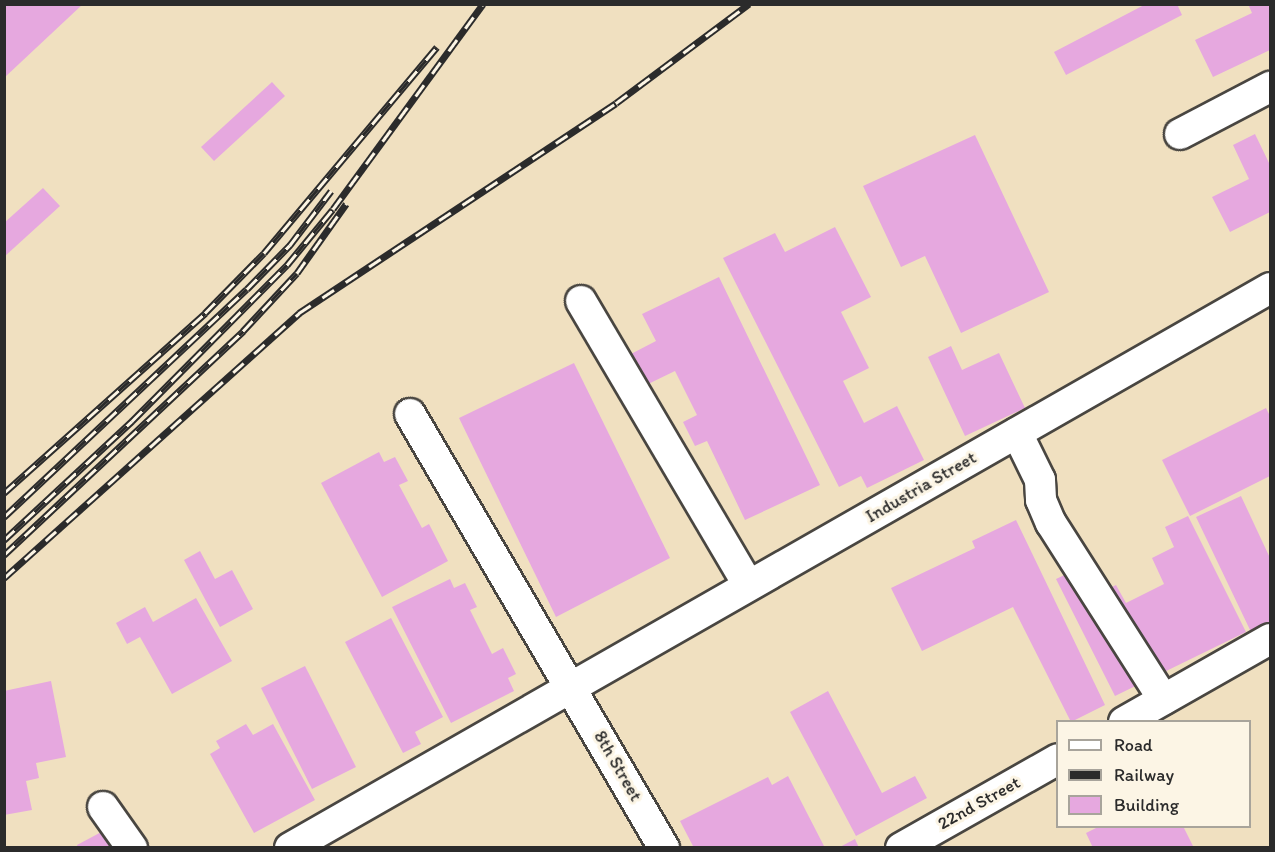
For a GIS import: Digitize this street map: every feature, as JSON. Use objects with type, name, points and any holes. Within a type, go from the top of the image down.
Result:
[{"type":"lane","points":[[1180,134],[1270,87]]},
{"type":"lane","name":"Industria Street","points":[[290,848],[571,685],[1270,288]]},
{"type":"lane","points":[[581,301],[748,585]]},
{"type":"lane","name":"8th Street","points":[[410,414],[571,685],[664,848]]},
{"type":"lane","points":[[1017,433],[1040,480],[1041,500],[1051,523],[1163,699]]},
{"type":"lane","points":[[1127,720],[1270,639]]},
{"type":"lane","name":"22nd Street","points":[[901,848],[1056,760]]},
{"type":"lane","points":[[103,807],[132,848]]},
{"type":"building","points":[[4,4],[83,4],[4,78]]},
{"type":"building","points":[[1146,4],[1177,4],[1182,15],[1066,75],[1054,52]]},
{"type":"building","points":[[1248,4],[1270,4],[1270,50],[1213,77],[1195,40],[1252,13]]},
{"type":"building","points":[[272,82],[285,96],[214,161],[201,147]]},
{"type":"building","points":[[1255,134],[1270,165],[1270,212],[1230,232],[1212,197],[1249,179],[1233,145]]},
{"type":"building","points":[[975,135],[1049,292],[961,333],[925,256],[901,267],[863,186]]},
{"type":"building","points":[[43,188],[60,206],[4,257],[4,223]]},
{"type":"building","points":[[835,227],[871,297],[841,312],[869,368],[843,381],[864,423],[897,406],[924,460],[867,488],[861,476],[839,487],[723,258],[775,233],[785,252]]},
{"type":"building","points":[[719,277],[820,485],[745,520],[707,441],[695,446],[683,422],[697,415],[675,371],[644,386],[629,355],[656,341],[642,314]]},
{"type":"building","points":[[951,346],[962,370],[999,353],[1025,408],[965,436],[928,357]]},
{"type":"building","points":[[574,363],[670,558],[556,617],[459,418]]},
{"type":"building","points":[[1266,408],[1270,416],[1270,476],[1190,516],[1162,460]]},
{"type":"building","points":[[379,452],[384,462],[395,457],[408,481],[399,485],[422,528],[429,524],[448,561],[382,597],[321,483]]},
{"type":"building","points":[[1241,496],[1270,558],[1270,623],[1251,632],[1196,517]]},
{"type":"building","points":[[1188,516],[1246,632],[1115,696],[1056,579],[1094,561],[1108,589],[1116,585],[1126,603],[1164,584],[1152,558],[1174,547],[1165,527]]},
{"type":"building","points":[[1016,520],[1105,705],[1075,720],[1070,720],[1013,607],[922,651],[891,588],[975,548],[972,541]]},
{"type":"building","points":[[200,551],[215,579],[232,570],[253,609],[220,627],[184,560]]},
{"type":"building","points":[[450,579],[454,588],[465,583],[477,607],[470,610],[492,654],[503,648],[516,674],[508,678],[514,691],[451,723],[392,607]]},
{"type":"building","points":[[196,598],[232,661],[172,694],[140,637],[127,644],[116,623],[145,607],[153,622]]},
{"type":"building","points":[[391,618],[443,717],[415,732],[421,744],[403,753],[345,642]]},
{"type":"building","points":[[305,666],[356,767],[312,789],[261,688]]},
{"type":"building","points":[[51,681],[66,757],[36,763],[39,778],[26,781],[32,810],[4,815],[4,691]]},
{"type":"building","points":[[828,691],[882,793],[915,776],[927,798],[856,836],[790,712]]},
{"type":"building","points":[[246,724],[253,735],[273,724],[315,800],[254,833],[210,754],[220,748],[216,741]]},
{"type":"building","points":[[788,776],[825,848],[694,848],[680,821],[768,777],[772,785]]},
{"type":"building","points":[[1096,828],[1184,828],[1194,848],[1093,848],[1086,833]]},
{"type":"building","points":[[107,829],[117,848],[78,848],[77,845]]},
{"type":"building","points":[[855,839],[859,848],[838,848]]},
{"type":"railway","points":[[4,540],[132,421],[287,265],[333,209],[483,4]]},
{"type":"railway","points":[[4,578],[299,313],[616,103],[749,4]]},
{"type":"railway","points":[[4,493],[205,313],[264,253],[437,47]]},
{"type":"railway","points":[[4,517],[247,289],[290,245],[331,191]]},
{"type":"railway","points":[[4,555],[243,331],[297,273],[346,204]]}]
